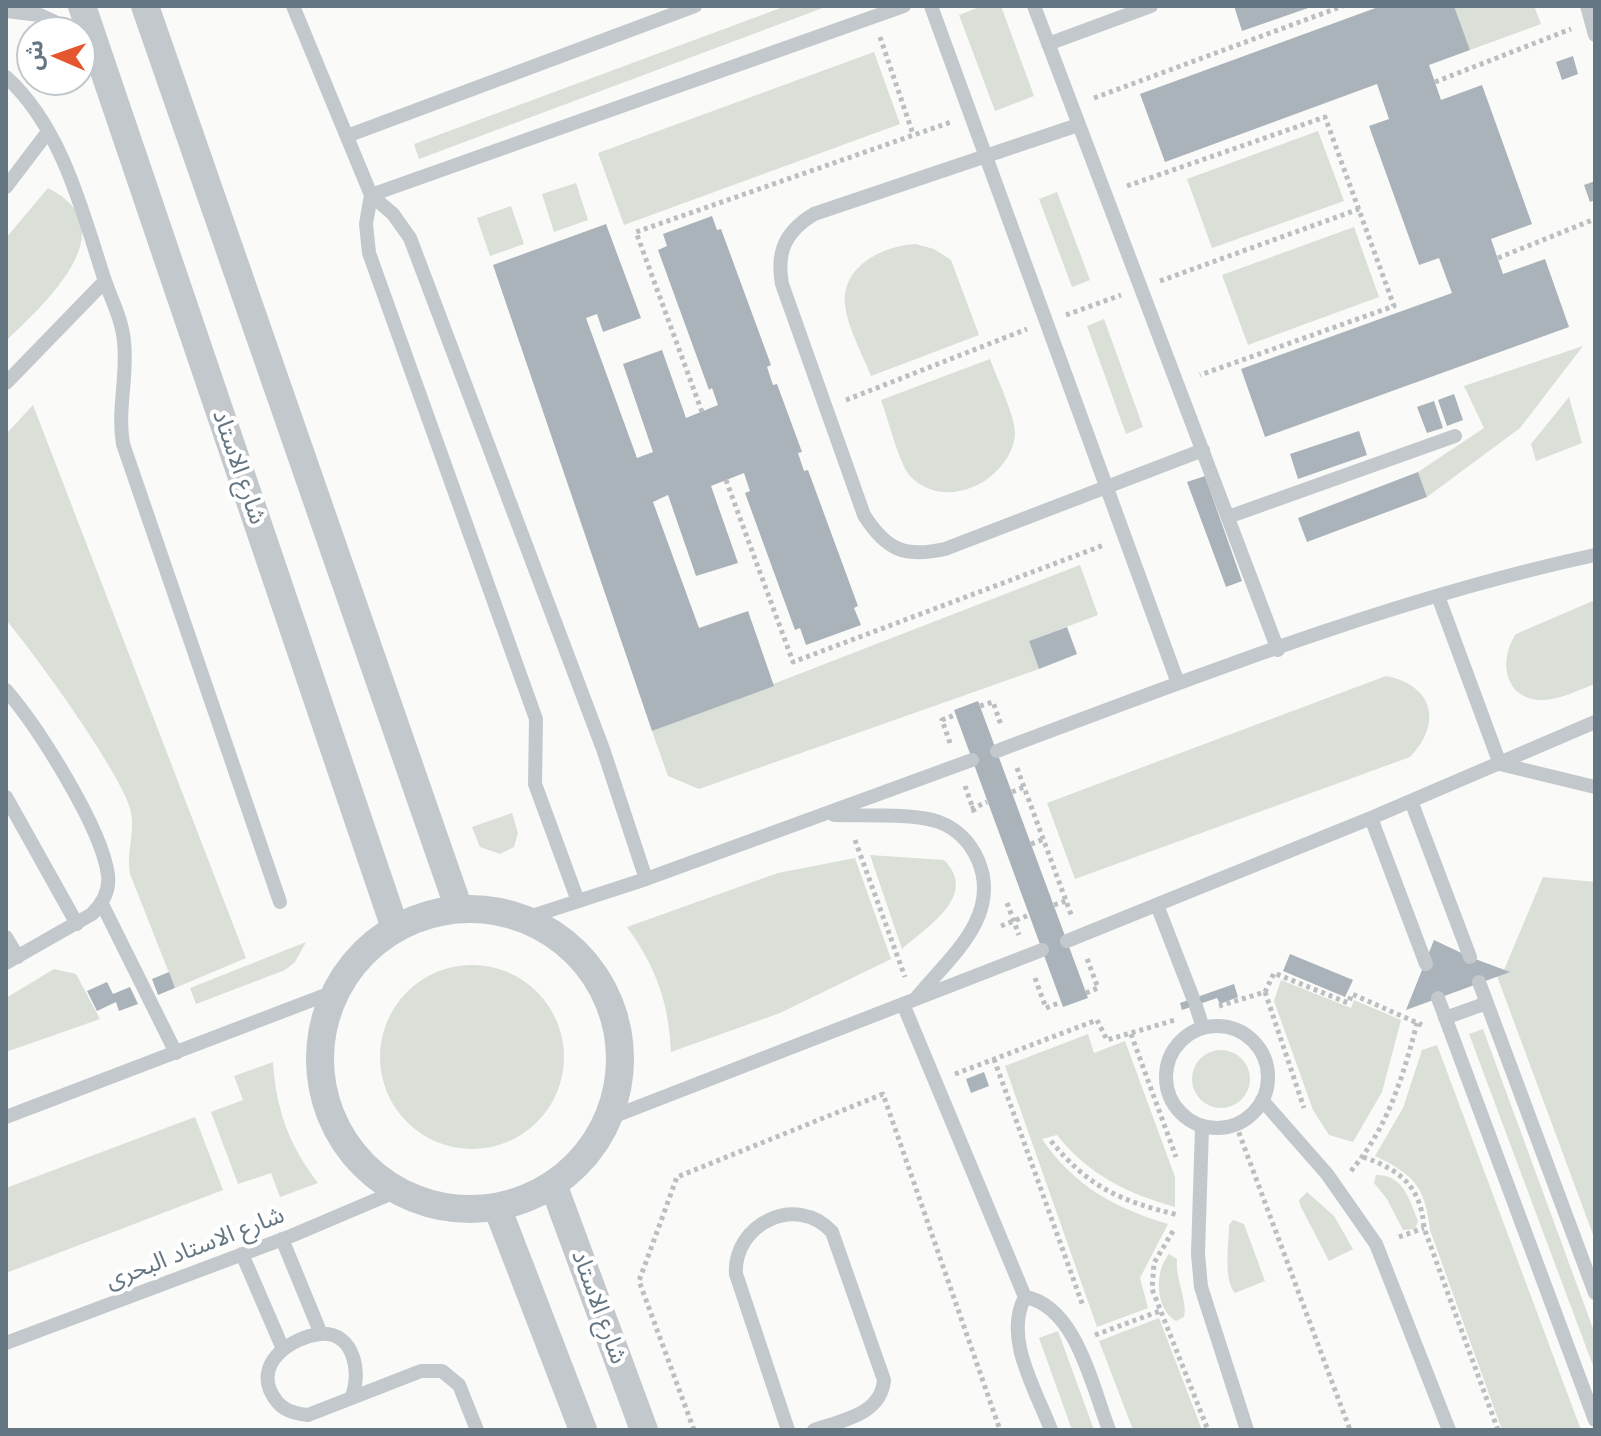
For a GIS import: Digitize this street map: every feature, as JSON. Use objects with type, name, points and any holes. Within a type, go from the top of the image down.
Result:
[{"type":"street","points":[[145,6],[459,909]]},
{"type":"street","name":"شارع الاستاد","points":[[96,49],[395,928]]},
{"type":"street","points":[[459,909],[481,909],[523,919],[550,932],[574,951],[593,974],[608,1001],[616,1030],[619,1060],[616,1090],[607,1119],[585,1155],[553,1184],[526,1199],[497,1207],[446,1208],[397,1191],[353,1154],[327,1103],[321,1075],[321,1046],[326,1017],[336,991],[352,966],[395,928],[437,912],[459,909]]},
{"type":"street","name":"شارع الاستاد","points":[[553,1184],[644,1430]]},
{"type":"street","points":[[497,1207],[583,1430]]},
{"type":"lane","points":[[293,6],[371,195],[393,214],[410,238],[603,749],[646,879]]},
{"type":"lane","points":[[347,136],[695,6]]},
{"type":"lane","points":[[371,195],[904,6]]},
{"type":"lane","points":[[931,6],[1178,683]]},
{"type":"lane","points":[[1034,6],[1138,289],[1278,650]]},
{"type":"lane","points":[[1048,44],[1151,6]]},
{"type":"lane","points":[[8,9],[42,16]]},
{"type":"lane","points":[[7,79],[28,99],[70,179],[105,281],[124,341],[119,408],[123,444],[280,902]]},
{"type":"lane","points":[[1078,125],[814,214],[796,225],[784,242],[778,263],[782,284],[864,515],[877,536],[898,550],[921,554],[945,549],[1203,450]]},
{"type":"lane","points":[[6,187],[47,133]]},
{"type":"lane","points":[[371,195],[366,224],[369,253],[536,719],[535,784],[578,901]]},
{"type":"lane","points":[[6,383],[105,281]]},
{"type":"lane","points":[[1228,517],[1455,436]]},
{"type":"lane","points":[[1003,748],[1178,683],[1438,596],[1595,555]]},
{"type":"lane","points":[[1438,596],[1500,764]]},
{"type":"lane","points":[[6,690],[43,741],[93,831],[108,877],[102,904],[77,924],[12,960],[6,937]]},
{"type":"lane","points":[[1073,938],[1371,818],[1595,722]]},
{"type":"lane","points":[[523,919],[646,879],[972,760]]},
{"type":"lane","points":[[1500,764],[1595,787]]},
{"type":"lane","points":[[6,797],[77,924]]},
{"type":"lane","points":[[1411,801],[1470,957]]},
{"type":"lane","points":[[827,814],[936,821],[956,830],[971,845],[980,865],[985,896],[976,926],[908,1002]]},
{"type":"lane","points":[[1371,818],[1426,964]]},
{"type":"lane","points":[[102,904],[176,1053]]},
{"type":"lane","points":[[1157,905],[1203,1028]]},
{"type":"lane","points":[[607,1119],[1042,950]]},
{"type":"lane","points":[[1479,982],[1595,1293]]},
{"type":"lane","points":[[6,1117],[336,991]]},
{"type":"lane","points":[[1438,998],[1595,1420]]},
{"type":"lane","points":[[908,1002],[1025,1297],[1018,1310],[1018,1340],[1051,1430]]},
{"type":"lane","points":[[1445,1018],[1487,1003]]},
{"type":"lane","points":[[1229,1027],[1255,1043],[1267,1070],[1262,1100],[1251,1115],[1236,1125],[1202,1127],[1176,1109],[1165,1079],[1174,1049],[1185,1037],[1203,1028],[1229,1027]]},
{"type":"lane","points":[[1262,1100],[1337,1187],[1376,1244],[1449,1430]]},
{"type":"lane","points":[[1202,1127],[1198,1220],[1201,1287],[1247,1430]]},
{"type":"lane","name":"شارع الاستاد البحرى","points":[[6,1343],[282,1239],[397,1191]]},
{"type":"lane","points":[[788,1430],[736,1274],[735,1262],[738,1250],[752,1230],[799,1213],[812,1215],[832,1232],[884,1380],[883,1392],[870,1409],[814,1430]]},
{"type":"lane","points":[[282,1239],[321,1334]]},
{"type":"lane","points":[[242,1254],[283,1349]]},
{"type":"lane","points":[[1025,1297],[1039,1299],[1062,1316],[1109,1430]]},
{"type":"lane","points":[[351,1398],[359,1383],[358,1365],[350,1350],[337,1338],[321,1334],[283,1349],[270,1362],[267,1382],[274,1400],[289,1413],[308,1415],[421,1371],[442,1371],[459,1385],[477,1430]]},
{"type":"path","points":[[1071,106],[1343,6]]},
{"type":"path","points":[[873,17],[913,134]]},
{"type":"path","points":[[1435,82],[1591,21]]},
{"type":"path","points":[[702,412],[636,232],[971,115]]},
{"type":"path","points":[[1104,194],[1325,117],[1394,306],[1176,384]]},
{"type":"path","points":[[826,408],[1047,322],[1359,209]]},
{"type":"path","points":[[1498,258],[1595,219]]},
{"type":"path","points":[[726,480],[793,662],[1125,537]]},
{"type":"path","points":[[980,706],[993,702],[1003,748],[1024,787],[1044,839],[1066,901],[1073,938],[1098,988],[1086,993]]},
{"type":"path","points":[[1012,792],[1024,787]]},
{"type":"path","points":[[846,815],[908,1002]]},
{"type":"path","points":[[1031,844],[1044,839]]},
{"type":"path","points":[[1054,905],[1066,901]]},
{"type":"path","points":[[1265,992],[1308,1120]]},
{"type":"path","points":[[1337,1187],[1363,1157],[1402,1082],[1417,1023]]},
{"type":"path","points":[[1131,1034],[1178,1162]]},
{"type":"path","points":[[994,1059],[1099,1349]]},
{"type":"path","points":[[1236,1125],[1350,1430]]},
{"type":"path","points":[[1051,1141],[1072,1167],[1100,1189],[1127,1201],[1198,1220]]},
{"type":"path","points":[[1363,1157],[1402,1175],[1415,1190],[1423,1208],[1424,1228],[1498,1430]]},
{"type":"path","points":[[1341,1161],[1359,1183]]},
{"type":"path","points":[[1182,1216],[1151,1276],[1161,1311],[1208,1430]]},
{"type":"path","points":[[1391,1223],[1399,1237]]},
{"type":"path","points":[[1094,1335],[1161,1311]]},
{"type":"shaded area","points":[[786,6],[828,6],[419,159],[414,144]]},
{"type":"shaded area","points":[[982,6],[1001,6],[1034,96],[995,111],[959,15]]},
{"type":"shaded area","points":[[1454,6],[1534,6],[1541,24],[1470,50]]},
{"type":"shaded area","points":[[874,52],[900,124],[624,225],[598,153]]},
{"type":"shaded area","points":[[1318,131],[1344,201],[1212,248],[1187,179]]},
{"type":"shaded area","points":[[576,183],[588,220],[554,232],[542,194]]},
{"type":"shaded area","points":[[48,188],[71,205],[81,224],[81,245],[57,288],[6,341],[6,238]]},
{"type":"shaded area","points":[[1057,192],[1090,280],[1072,287],[1039,199]]},
{"type":"shaded area","points":[[511,206],[524,244],[490,256],[477,218]]},
{"type":"shaded area","points":[[1354,227],[1379,297],[1248,345],[1222,275]]},
{"type":"shaded area","points":[[915,244],[934,249],[951,260],[979,335],[871,376],[845,304],[850,278],[867,260],[878,254]]},
{"type":"shaded area","points":[[1104,319],[1143,427],[1126,434],[1087,326]]},
{"type":"shaded area","points":[[1583,346],[1520,428],[1427,497],[1418,472],[1484,428],[1464,386]]},
{"type":"shaded area","points":[[990,359],[1015,429],[1010,452],[1001,466],[973,487],[940,492],[924,487],[906,470],[881,400]]},
{"type":"shaded area","points":[[1569,397],[1582,443],[1536,461],[1531,444]]},
{"type":"shaded area","points":[[33,405],[246,958],[175,988],[130,874],[132,820],[125,795],[76,714],[6,620],[6,434]]},
{"type":"shaded area","points":[[1080,565],[1098,615],[1029,641],[1039,669],[699,789],[668,776],[652,731]]},
{"type":"shaded area","points":[[1595,600],[1595,684],[1547,700],[1528,698],[1518,692],[1512,685],[1506,665],[1507,654],[1516,634]]},
{"type":"shaded area","points":[[1386,676],[1414,688],[1428,707],[1427,731],[1410,757],[1075,879],[1047,803]]},
{"type":"shaded area","points":[[512,813],[518,833],[514,847],[500,854],[480,847],[472,827]]},
{"type":"shaded area","points":[[870,855],[944,860],[953,873],[956,885],[946,909],[902,949]]},
{"type":"shaded area","points":[[855,858],[891,959],[780,1013],[671,1052],[659,986],[627,927],[778,873]]},
{"type":"shaded area","points":[[1543,877],[1595,882],[1595,1240],[1497,976],[1504,970]]},
{"type":"shaded area","points":[[306,942],[295,962],[285,970],[196,1004],[190,988]]},
{"type":"shaded area","points":[[472,965],[507,972],[537,992],[557,1022],[564,1057],[557,1092],[537,1122],[507,1142],[472,1149],[437,1142],[407,1122],[387,1092],[380,1057],[387,1022],[407,992],[437,972]]},
{"type":"shaded area","points":[[54,969],[76,974],[100,1019],[6,1052],[6,998]]},
{"type":"shaded area","points":[[1281,980],[1351,1008],[1354,1000],[1401,1020],[1382,1092],[1353,1142],[1329,1135],[1313,1110],[1274,1001]]},
{"type":"shaded area","points":[[1483,1029],[1595,1334],[1595,1371],[1469,1034]]},
{"type":"shaded area","points":[[1088,1034],[1094,1053],[1125,1041],[1175,1177],[1175,1207],[1125,1189],[1095,1172],[1057,1135],[1042,1139],[1068,1170],[1097,1193],[1130,1211],[1168,1224],[1140,1278],[1148,1308],[1097,1327],[1005,1066]]},
{"type":"shaded area","points":[[1437,1045],[1581,1430],[1502,1430],[1430,1230],[1421,1192],[1408,1176],[1375,1156],[1403,1108],[1422,1050]]},
{"type":"shaded area","points":[[1221,1050],[1241,1059],[1250,1079],[1241,1099],[1221,1108],[1201,1099],[1192,1079],[1201,1059]]},
{"type":"shaded area","points":[[273,1062],[277,1096],[286,1126],[299,1155],[318,1183],[280,1197],[271,1173],[238,1184],[211,1112],[243,1100],[234,1076]]},
{"type":"shaded area","points":[[195,1117],[223,1190],[6,1273],[6,1188]]},
{"type":"shaded area","points":[[1376,1175],[1393,1179],[1404,1190],[1418,1221],[1415,1229],[1403,1230],[1387,1199],[1374,1183]]},
{"type":"shaded area","points":[[1307,1192],[1334,1216],[1353,1249],[1329,1261],[1300,1205],[1299,1200]]},
{"type":"shaded area","points":[[1233,1220],[1244,1224],[1265,1281],[1235,1293],[1229,1279],[1228,1260],[1229,1225]]},
{"type":"shaded area","points":[[1169,1254],[1177,1259],[1185,1311],[1184,1317],[1176,1321],[1164,1308],[1159,1289],[1161,1270]]},
{"type":"shaded area","points":[[1159,1318],[1202,1430],[1133,1430],[1099,1341]]},
{"type":"shaded area","points":[[1058,1331],[1094,1430],[1072,1430],[1039,1338]]},
{"type":"building","points":[[1234,6],[1314,6],[1242,31]]},
{"type":"building","points":[[1381,6],[1454,6],[1470,50],[1429,65],[1441,100],[1482,85],[1532,224],[1491,239],[1503,274],[1545,259],[1569,327],[1265,437],[1241,369],[1452,293],[1439,258],[1419,265],[1369,126],[1389,119],[1377,84],[1165,162],[1140,94]]},
{"type":"building","points":[[1573,56],[1578,74],[1562,80],[1556,62]]},
{"type":"building","points":[[1595,181],[1595,200],[1590,202],[1584,185]]},
{"type":"building","points":[[712,216],[717,230],[721,229],[771,365],[767,367],[773,385],[777,384],[802,452],[798,453],[804,471],[808,470],[858,606],[854,608],[861,625],[806,645],[800,628],[795,630],[745,493],[750,491],[744,473],[711,486],[738,563],[696,576],[668,495],[653,502],[699,628],[748,611],[774,686],[652,731],[493,265],[606,224],[641,318],[603,332],[597,314],[586,318],[637,458],[653,452],[623,364],[662,350],[686,418],[718,405],[712,388],[709,390],[658,250],[667,246],[663,234]]},
{"type":"building","points":[[1454,394],[1463,420],[1447,426],[1438,400]]},
{"type":"building","points":[[1434,401],[1443,428],[1427,433],[1417,407]]},
{"type":"building","points":[[1359,431],[1367,455],[1298,479],[1290,454]]},
{"type":"building","points":[[1418,472],[1427,497],[1307,542],[1298,518]]},
{"type":"building","points":[[1205,476],[1242,581],[1226,587],[1187,482]]},
{"type":"building","points":[[1067,627],[1077,654],[1039,669],[1029,641]]},
{"type":"building","points":[[978,701],[1088,998],[1063,1007],[954,710]]},
{"type":"building","points":[[1434,940],[1470,957],[1510,972],[1406,1010]]},
{"type":"building","points":[[1290,954],[1353,980],[1345,997],[1283,971]]},
{"type":"building","points":[[169,972],[175,988],[158,995],[152,979]]},
{"type":"building","points":[[107,982],[113,994],[130,987],[138,1004],[119,1011],[116,1002],[97,1011],[87,991]]},
{"type":"building","points":[[1234,984],[1238,997],[1220,1004],[1217,998],[1182,1010],[1180,1003]]},
{"type":"building","points":[[984,1072],[989,1086],[971,1093],[966,1079]]}]
